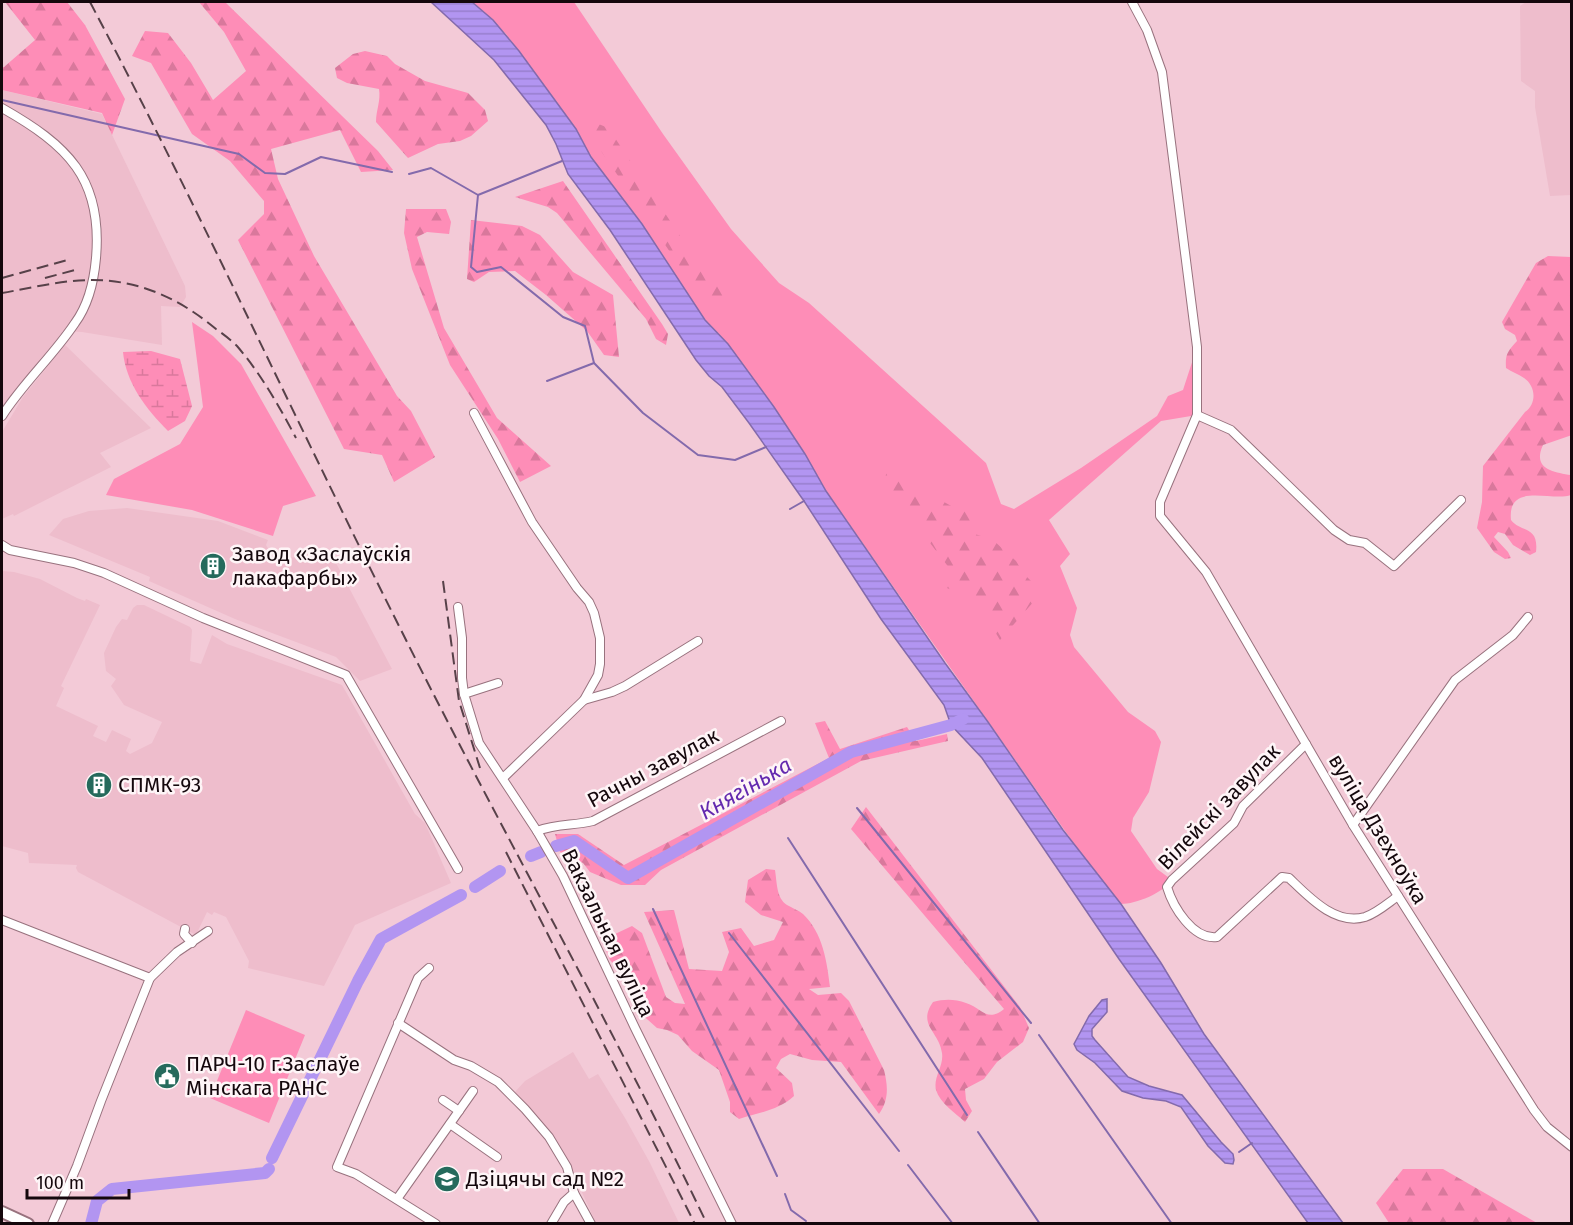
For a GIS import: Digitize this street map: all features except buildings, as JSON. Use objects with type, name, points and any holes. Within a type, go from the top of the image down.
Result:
[{"type":"main road","points":[[2,1212],[28,1224]]},
{"type":"street","points":[[1131,2],[1147,30],[1162,72],[1197,346],[1197,416],[1231,430],[1334,530],[1349,540],[1365,543],[1394,566],[1461,501]]},
{"type":"street","points":[[2,108],[34,126],[71,158],[89,191],[97,226],[95,268],[90,294],[76,322],[15,396],[2,416]]},
{"type":"street","points":[[474,413],[532,522],[589,602],[600,638],[598,675],[584,700],[503,778]]},
{"type":"street","name":"вуліца Дзехноўка","points":[[1197,416],[1160,501],[1159,510],[1164,522],[1206,572],[1353,825],[1534,1110],[1547,1127],[1572,1147]]},
{"type":"street","points":[[2,545],[10,550],[74,563],[104,573],[203,618],[346,675],[458,869]]},
{"type":"street","name":"Вакзальная вуліца","points":[[458,608],[462,638],[464,694],[479,743],[537,831],[563,876],[732,1224]]},
{"type":"street","points":[[1353,825],[1455,680],[1514,635],[1528,617]]},
{"type":"street","points":[[584,700],[625,686],[698,641]]},
{"type":"street","points":[[464,694],[498,683]]},
{"type":"street","name":"Рачны завулак","points":[[537,831],[552,825],[593,821],[781,721]]},
{"type":"street","name":"Вілейскі завулак","points":[[1306,744],[1243,806],[1234,823],[1172,880],[1167,887],[1173,904],[1196,930],[1210,938],[1217,937],[1282,877],[1289,878],[1322,909],[1346,917],[1368,916],[1398,896]]},
{"type":"street","points":[[2,920],[150,978]]},
{"type":"street","points":[[185,929],[184,934],[192,943]]},
{"type":"street","points":[[52,1224],[150,978],[177,952],[208,931]]},
{"type":"street","points":[[429,968],[418,978],[337,1167],[356,1174],[436,1224]]},
{"type":"street","points":[[398,1023],[454,1060],[471,1066],[498,1082],[525,1108],[549,1137],[567,1167],[574,1193],[591,1224]]},
{"type":"street","points":[[397,1199],[473,1091]]},
{"type":"street","points":[[443,1100],[459,1111]]},
{"type":"street","points":[[450,1124],[496,1157]]},
{"type":"street","points":[[551,1224],[564,1202],[574,1193]]},
{"type":"shaded area","points":[[431,2],[472,2],[493,20],[519,51],[576,129],[591,157],[642,224],[705,320],[728,344],[774,407],[826,491],[945,663],[1063,830],[1121,904],[1161,963],[1204,1034],[1343,1223],[1308,1223],[1119,959],[982,758],[951,725],[944,705],[881,619],[804,501],[749,423],[722,387],[696,360],[610,230],[568,174],[546,125],[494,60]]},
{"type":"shaded area","points":[[1526,2],[1571,2],[1571,195],[1550,196],[1535,107],[1535,91],[1521,81],[1520,6]]},
{"type":"shaded area","points":[[2,90],[102,114],[185,286],[186,297],[180,307],[161,306],[162,345],[63,331],[2,409]]},
{"type":"shaded area","points":[[65,345],[151,428],[100,453],[111,467],[14,516],[13,514],[2,519],[2,432],[23,397]]},
{"type":"shaded area","points":[[127,508],[218,521],[268,540],[266,545],[276,562],[328,548],[392,669],[360,681],[336,657],[235,619],[149,581],[150,577],[49,535],[63,519],[89,511]]},
{"type":"shaded area","points":[[2,571],[40,579],[77,598],[100,605],[61,686],[64,688],[56,706],[98,726],[93,736],[106,742],[112,730],[131,739],[126,751],[130,754],[152,743],[162,722],[124,705],[111,686],[116,679],[106,671],[104,653],[116,627],[122,619],[127,620],[137,605],[144,605],[190,627],[192,630],[190,661],[201,664],[212,635],[227,644],[342,685],[415,814],[425,823],[451,883],[355,925],[324,986],[248,968],[249,961],[226,917],[207,912],[196,935],[78,872],[77,865],[29,863],[28,853],[2,846]]},
{"type":"shaded area","points":[[1107,999],[1107,1012],[1092,1029],[1092,1036],[1095,1040],[1128,1077],[1149,1086],[1182,1095],[1233,1154],[1233,1164],[1225,1163],[1208,1146],[1181,1107],[1166,1101],[1143,1098],[1122,1091],[1095,1063],[1077,1050],[1074,1044],[1089,1016],[1102,1000]]},
{"type":"shaded area","points":[[573,1052],[589,1079],[598,1074],[650,1163],[679,1223],[596,1223],[569,1164],[555,1140],[515,1092],[525,1081]]},
{"type":"green space","points":[[5,2],[67,2],[85,25],[125,99],[112,135],[102,113],[2,90],[2,67],[35,40]]},
{"type":"green space","points":[[199,2],[225,2],[378,151],[393,170],[361,172],[340,130],[271,149],[278,179],[314,256],[397,396],[411,411],[435,457],[394,482],[382,455],[344,449],[238,240],[264,214],[264,201],[230,161],[192,134],[151,63],[132,56],[145,31],[168,33],[191,63],[213,100],[246,71],[224,32]]},
{"type":"green space","points":[[472,2],[574,2],[663,134],[731,229],[779,283],[809,303],[986,463],[1001,504],[1014,509],[1081,468],[1157,416],[1168,396],[1183,390],[1197,347],[1197,415],[1161,421],[1049,520],[1070,554],[1060,566],[1077,608],[1070,635],[1074,647],[1128,712],[1155,731],[1161,742],[1149,792],[1133,818],[1131,831],[1157,869],[1172,880],[1168,885],[1141,900],[1121,904],[1082,855],[826,491],[774,407],[728,344],[705,320],[642,224],[591,157],[576,129],[506,34]]},
{"type":"green space","points":[[365,51],[387,56],[395,64],[425,81],[468,93],[485,110],[488,121],[471,136],[460,141],[438,144],[408,158],[376,122],[379,89],[347,83],[337,78],[335,68],[353,54]]},
{"type":"green space","points":[[596,123],[606,127],[613,135],[704,272],[721,289],[727,299],[723,309],[713,309],[698,293],[584,126]]},
{"type":"green space","points":[[563,181],[662,324],[668,334],[666,345],[656,339],[646,319],[557,213],[548,207],[515,197]]},
{"type":"green space","points":[[406,209],[446,209],[451,222],[449,234],[427,232],[417,237],[444,328],[497,418],[551,466],[520,482],[498,439],[450,365],[412,269],[404,233]]},
{"type":"green space","points":[[471,220],[522,226],[540,235],[573,272],[613,295],[619,357],[604,355],[587,331],[515,271],[489,272],[474,282],[467,279]]},
{"type":"green space","points":[[1548,256],[1571,257],[1572,435],[1543,445],[1540,459],[1542,464],[1551,471],[1571,475],[1571,495],[1532,496],[1516,501],[1512,508],[1511,520],[1532,533],[1535,537],[1536,552],[1530,555],[1513,545],[1505,534],[1498,532],[1494,537],[1511,558],[1505,559],[1494,552],[1477,528],[1482,502],[1483,466],[1529,409],[1534,395],[1528,381],[1506,368],[1508,353],[1517,341],[1515,335],[1505,329],[1502,322],[1536,263]]},
{"type":"green space","points":[[192,322],[213,336],[241,364],[316,496],[283,506],[273,536],[192,510],[106,495],[114,479],[180,444],[203,407]]},
{"type":"green space","points":[[151,351],[180,359],[192,406],[185,421],[168,431],[138,395],[128,374],[123,352]]},
{"type":"green space","points":[[887,470],[953,507],[964,505],[972,512],[972,533],[993,540],[1016,561],[1024,574],[1042,592],[1000,640],[976,600],[947,588],[950,569],[884,483]]},
{"type":"green space","points":[[825,721],[840,749],[907,727],[916,741],[947,734],[948,741],[861,761],[661,870],[645,885],[621,885],[590,872],[583,863],[560,852],[555,834],[578,834],[624,865],[829,758],[815,723]]},
{"type":"green space","points":[[866,807],[1020,1007],[1029,1028],[1023,1042],[997,1062],[984,1079],[965,1089],[966,1100],[972,1111],[965,1122],[944,1103],[936,1090],[942,1053],[928,1022],[929,1010],[933,1002],[941,1000],[966,1003],[989,1015],[1004,1009],[851,829]]},
{"type":"green space","points":[[766,869],[775,870],[783,902],[803,914],[820,939],[830,987],[809,989],[818,995],[841,993],[849,1001],[884,1070],[887,1093],[879,1114],[841,1062],[812,1060],[790,1054],[781,1059],[776,1068],[792,1083],[794,1096],[775,1108],[739,1119],[730,1112],[730,1102],[719,1070],[692,1051],[678,1035],[657,1028],[638,1011],[628,991],[627,979],[610,960],[589,912],[597,909],[606,928],[615,934],[632,926],[642,933],[666,997],[675,1003],[685,1004],[644,912],[674,910],[689,969],[722,971],[729,952],[722,932],[741,928],[754,946],[774,940],[783,922],[761,915],[745,902],[748,880]]},
{"type":"green space","points":[[246,1010],[305,1035],[269,1123],[210,1098]]},
{"type":"green space","points":[[1403,1169],[1443,1169],[1537,1223],[1389,1223],[1376,1203]]},
{"type":"waterway","points":[[2,100],[239,154],[265,173],[285,174],[321,157],[392,172]]},
{"type":"waterway","points":[[409,174],[431,168],[478,195],[562,161]]},
{"type":"waterway","points":[[478,195],[471,267],[477,272],[501,267],[563,317],[585,326],[594,363]]},
{"type":"waterway","points":[[547,381],[594,363],[643,413],[698,455],[735,460],[766,447]]},
{"type":"waterway","points":[[790,509],[804,501]]},
{"type":"waterway","name":"Княгінька","points":[[556,846],[574,841],[628,878],[851,752],[951,725],[963,719]]},
{"type":"waterway","points":[[857,808],[1031,1023]]},
{"type":"waterway","points":[[788,838],[967,1115]]},
{"type":"waterway","name":"Княгінька","points":[[531,856],[541,852]]},
{"type":"waterway","name":"Княгінька","points":[[475,887],[500,871]]},
{"type":"waterway","name":"Княгінька","points":[[272,1158],[358,981],[381,939],[461,895]]},
{"type":"waterway","points":[[653,909],[777,1176]]},
{"type":"waterway","points":[[729,933],[899,1151]]},
{"type":"waterway","points":[[1039,1035],[1172,1224]]},
{"type":"waterway","points":[[978,1132],[1040,1224]]},
{"type":"waterway","points":[[1239,1152],[1252,1143]]},
{"type":"waterway","points":[[908,1165],[953,1224]]},
{"type":"waterway","name":"Княгінька","points":[[91,1224],[97,1201],[112,1189],[265,1173],[269,1169]]},
{"type":"waterway","points":[[785,1194],[791,1210],[806,1221]]},
{"type":"railway","points":[[90,2],[130,78],[395,618],[631,1071],[707,1224]]},
{"type":"railway","points":[[2,278],[71,259]]},
{"type":"railway","points":[[45,278],[75,270]]},
{"type":"railway","points":[[2,293],[58,283],[92,280],[127,283],[174,300],[202,318],[237,346],[269,390],[296,438]]},
{"type":"railway","points":[[443,581],[459,701],[480,768]]},
{"type":"railway","points":[[506,852],[695,1224]]},
{"type":"place","name":"Завод «Заслаўскія лакафарбы»","points":[[213,566]]},
{"type":"place","name":"СПМК-93","points":[[99,785]]},
{"type":"place","name":"ПАРЧ-10 г.Заслаўе Мінскага РАНС","points":[[167,1076]]},
{"type":"place","name":"Дзіцячы сад №2","points":[[447,1179]]}]
